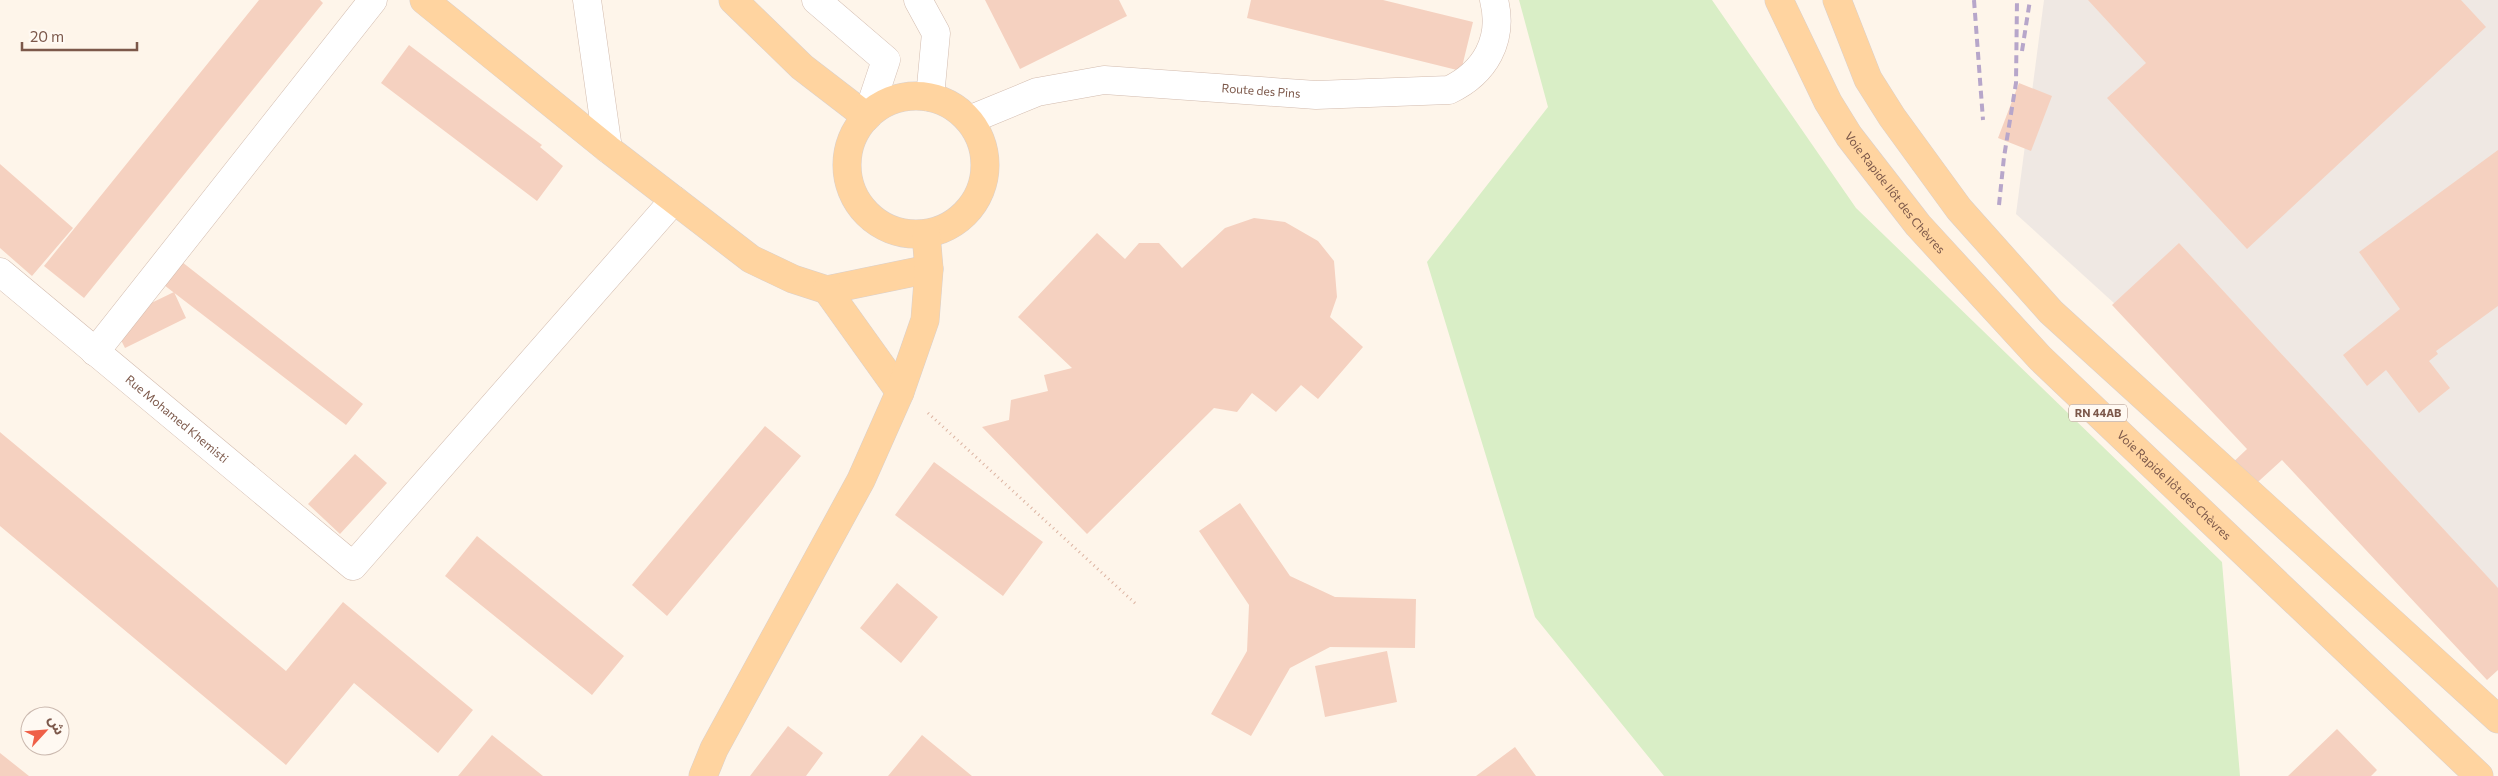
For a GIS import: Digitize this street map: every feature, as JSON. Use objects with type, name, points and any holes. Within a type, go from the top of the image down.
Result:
[{"type":"main road","points":[[424,0],[608,149],[751,259],[793,279],[827,290],[929,269]]},
{"type":"main road","points":[[732,0],[802,67],[867,117]]},
{"type":"main road","name":"Voie Rapide Ilôt des Chèvres","points":[[1780,0],[1828,102],[1849,136],[1924,232],[2040,358],[2479,776]]},
{"type":"main road","name":"RN 44AB","points":[[1837,0],[1868,79],[1917,153],[1959,209],[2051,312],[2498,718]]},
{"type":"main road","points":[[908,96],[930,98],[951,106],[969,120],[980,138],[983,152],[984,180],[976,200],[964,216],[946,228],[926,234],[905,233],[884,227],[867,214],[854,196],[848,176],[848,154],[855,134],[867,117],[886,103],[908,96]]},
{"type":"main road","points":[[703,776],[714,749],[861,480],[900,392],[925,320],[929,269],[926,234]]},
{"type":"main road","points":[[827,290],[900,392]]},
{"type":"street","points":[[95,352],[373,0]]},
{"type":"street","points":[[587,0],[608,149]]},
{"type":"street","points":[[816,0],[886,60],[867,117]]},
{"type":"street","points":[[918,0],[936,33],[930,98]]},
{"type":"street","name":"Route des Pins","points":[[969,120],[1037,92],[1104,80],[1316,95],[1449,90],[1464,83],[1477,72],[1487,59],[1494,44],[1497,28],[1494,0]]},
{"type":"street","name":"Rue Mohamed Khemisti","points":[[0,272],[353,566],[674,200]]},
{"type":"path","points":[[931,415],[1137,605]]},
{"type":"shaded area","points":[[2044,0],[2498,0],[2498,652],[2016,214]]},
{"type":"green space","points":[[1519,0],[1712,0],[1856,208],[2222,562],[2240,776],[1664,776],[1535,617],[1427,262],[1548,107]]},
{"type":"building","points":[[259,0],[320,0],[323,3],[84,298],[44,266]]},
{"type":"building","points":[[985,0],[1119,0],[1127,16],[1020,69]]},
{"type":"building","points":[[1251,0],[1383,0],[1473,22],[1461,71],[1247,18]]},
{"type":"building","points":[[2088,0],[2461,0],[2486,27],[2247,249],[2107,98],[2146,63]]},
{"type":"building","points":[[409,45],[542,145],[540,147],[563,166],[537,201],[381,83]]},
{"type":"building","points":[[2019,83],[2052,96],[2031,151],[1998,138]]},
{"type":"building","points":[[2498,150],[2498,306],[2436,351],[2438,354],[2429,361],[2450,388],[2419,413],[2386,370],[2367,386],[2343,355],[2400,309],[2359,252]]},
{"type":"building","points":[[0,164],[73,228],[32,276],[0,248]]},
{"type":"building","points":[[1254,218],[1285,222],[1318,241],[1334,261],[1337,297],[1330,317],[1363,347],[1318,399],[1301,385],[1276,412],[1252,393],[1237,412],[1214,408],[1087,534],[982,427],[1009,420],[1011,400],[1048,391],[1044,375],[1072,368],[1018,317],[1097,233],[1125,259],[1139,243],[1159,243],[1182,268],[1225,228]]},
{"type":"building","points":[[2179,243],[2498,588],[2498,670],[2487,680],[2282,460],[2249,490],[2228,467],[2247,449],[2112,305]]},
{"type":"building","points":[[182,262],[363,404],[346,425],[164,285]]},
{"type":"building","points":[[174,292],[186,318],[125,348],[112,322]]},
{"type":"building","points":[[765,426],[801,456],[667,616],[632,585]]},
{"type":"building","points":[[0,432],[286,671],[343,602],[473,710],[438,753],[354,683],[286,765],[0,526]]},
{"type":"building","points":[[355,454],[387,483],[340,534],[308,504]]},
{"type":"building","points":[[934,462],[1043,542],[1003,596],[895,515]]},
{"type":"building","points":[[1240,503],[1290,576],[1335,597],[1416,599],[1415,648],[1330,647],[1290,668],[1251,736],[1211,714],[1247,651],[1249,605],[1199,531]]},
{"type":"building","points":[[477,536],[624,656],[592,695],[445,576]]},
{"type":"building","points":[[897,583],[938,617],[901,663],[860,628]]},
{"type":"building","points":[[1387,651],[1397,702],[1325,717],[1315,666]]},
{"type":"building","points":[[788,726],[823,753],[806,776],[750,776]]},
{"type":"building","points":[[2337,729],[2377,770],[2371,776],[2288,776]]},
{"type":"building","points":[[492,735],[543,776],[458,776]]},
{"type":"building","points":[[922,735],[972,776],[888,776]]},
{"type":"building","points":[[1515,747],[1536,776],[1476,776]]},
{"type":"building","points":[[0,753],[29,776],[0,776]]},
{"type":"railway","points":[[1974,0],[1983,120]]},
{"type":"railway","points":[[1999,205],[2004,157],[2016,83],[2017,0]]},
{"type":"railway","points":[[2022,51],[2030,0]]}]
